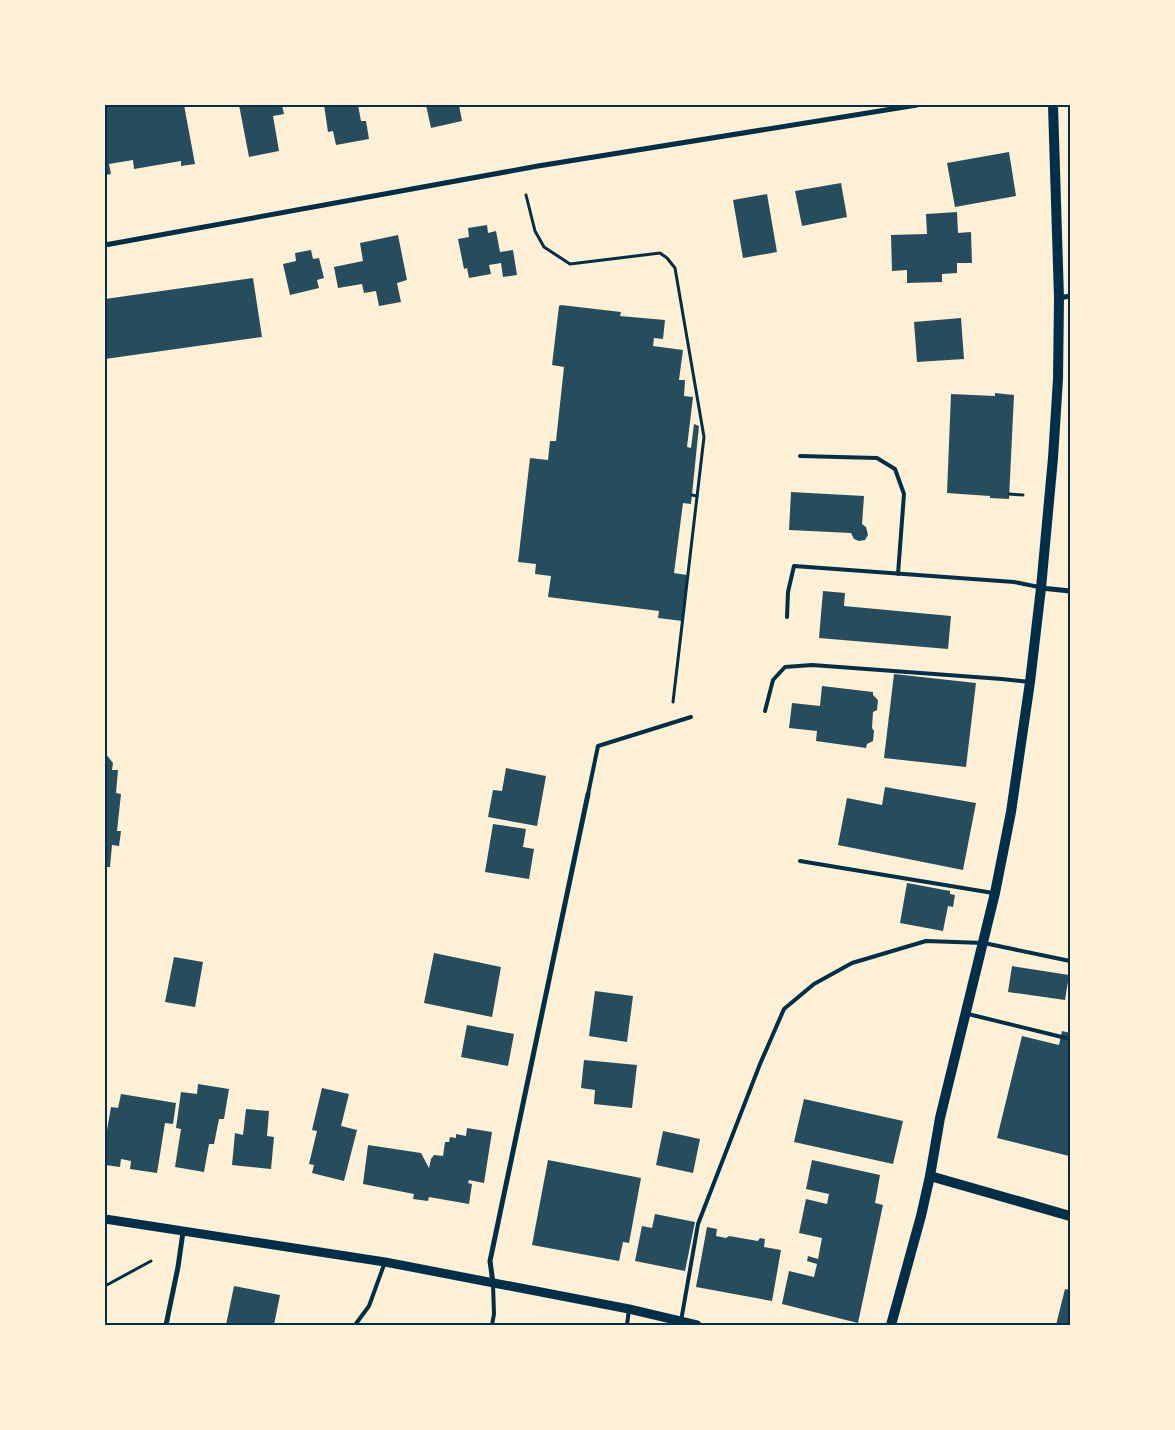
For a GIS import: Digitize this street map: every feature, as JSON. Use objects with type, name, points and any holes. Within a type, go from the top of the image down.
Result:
[{"type":"main road","points":[[891,1325],[930,1176],[940,1118],[995,893],[1011,812],[1030,682],[1041,588],[1058,379],[1059,298],[1053,105]]},
{"type":"main road","points":[[930,1176],[1070,1216]]},
{"type":"street","points":[[105,245],[538,166],[917,105]]},
{"type":"street","points":[[1059,298],[1070,296]]},
{"type":"street","points":[[1041,588],[1070,591]]},
{"type":"street","points":[[493,1284],[490,1261],[588,794]]},
{"type":"street","points":[[105,1219],[385,1262],[629,1309],[697,1325]]},
{"type":"street","points":[[166,1325],[183,1232]]},
{"type":"lane","points":[[800,456],[877,458],[895,469],[904,494],[898,574]]},
{"type":"lane","points":[[787,617],[788,592],[794,566],[1014,582],[1041,588]]},
{"type":"lane","points":[[765,710],[773,680],[785,667],[812,665],[1030,682]]},
{"type":"lane","points":[[588,794],[598,746],[691,717]]},
{"type":"lane","points":[[800,861],[995,893]]},
{"type":"lane","points":[[681,1321],[698,1224],[760,1064],[784,1009],[814,984],[852,964],[926,941],[984,943],[1070,961]]},
{"type":"lane","points":[[965,1014],[1070,1038]]},
{"type":"lane","points":[[355,1325],[369,1306],[385,1262]]},
{"type":"lane","points":[[492,1325],[494,1314],[493,1284]]},
{"type":"lane","points":[[627,1325],[629,1309]]},
{"type":"path","points":[[526,195],[536,231],[544,247],[570,264],[660,254],[667,258],[675,268],[704,438],[673,702]]},
{"type":"path","points":[[1009,494],[1022,495]]},
{"type":"path","points":[[692,495],[697,496]]},
{"type":"path","points":[[105,1286],[151,1260]]},
{"type":"building","points":[[105,105],[184,105],[195,164],[181,166],[181,161],[134,169],[133,160],[109,164],[111,174],[105,175]]},
{"type":"building","points":[[239,105],[282,105],[284,114],[273,116],[279,151],[249,157]]},
{"type":"building","points":[[324,105],[358,105],[361,121],[366,121],[369,139],[336,145],[333,131],[328,132]]},
{"type":"building","points":[[426,105],[459,105],[462,121],[431,128]]},
{"type":"building","points":[[1009,152],[1016,196],[955,207],[947,163]]},
{"type":"building","points":[[841,183],[847,217],[802,226],[795,191]]},
{"type":"building","points":[[767,194],[777,252],[743,258],[733,200]]},
{"type":"building","points":[[957,212],[958,233],[971,232],[972,263],[957,263],[957,273],[942,274],[942,282],[907,283],[907,270],[892,271],[891,235],[927,234],[926,214]]},
{"type":"building","points":[[487,225],[488,233],[496,231],[500,252],[513,250],[517,275],[503,277],[501,263],[489,265],[491,274],[469,278],[467,268],[464,269],[458,239],[469,237],[468,228]]},
{"type":"building","points":[[398,235],[407,280],[397,283],[401,302],[379,306],[376,291],[364,293],[362,284],[338,288],[334,267],[363,261],[360,243]]},
{"type":"building","points":[[311,250],[313,259],[319,258],[324,278],[317,280],[319,288],[290,295],[283,264],[296,261],[295,253]]},
{"type":"building","points":[[253,278],[262,337],[105,359],[105,299]]},
{"type":"building","points":[[559,306],[621,312],[620,316],[665,320],[663,339],[654,338],[653,346],[683,350],[679,380],[685,380],[684,396],[693,397],[687,447],[691,448],[694,424],[699,426],[691,504],[683,503],[674,573],[687,575],[682,621],[658,618],[659,611],[548,597],[551,576],[535,574],[536,564],[518,562],[530,458],[548,460],[550,441],[556,441],[564,367],[552,365]]},
{"type":"building","points":[[961,318],[964,359],[917,362],[914,322]]},
{"type":"building","points":[[995,393],[1014,395],[1009,499],[947,493],[951,394],[995,396]]},
{"type":"building","points":[[791,492],[864,496],[862,524],[866,527],[868,535],[865,540],[859,541],[854,539],[851,533],[789,530]]},
{"type":"building","points":[[823,591],[845,593],[844,606],[951,616],[948,649],[819,638]]},
{"type":"building","points":[[894,674],[976,683],[966,767],[884,758]]},
{"type":"building","points":[[822,686],[873,692],[873,695],[878,700],[877,710],[873,712],[873,741],[867,744],[866,748],[816,741],[817,731],[789,728],[792,703],[820,706]]},
{"type":"building","points":[[105,753],[113,763],[112,770],[118,770],[116,793],[121,794],[117,831],[121,831],[119,846],[112,845],[110,867],[105,867]]},
{"type":"building","points":[[506,768],[546,776],[537,826],[488,817],[493,790],[502,791]]},
{"type":"building","points":[[885,787],[976,803],[963,870],[838,845],[847,798],[882,805]]},
{"type":"building","points":[[493,824],[526,829],[523,847],[534,849],[529,879],[485,872]]},
{"type":"building","points":[[907,883],[950,891],[950,894],[955,895],[953,907],[948,906],[943,931],[900,923]]},
{"type":"building","points":[[434,953],[501,967],[492,1017],[424,1003]]},
{"type":"building","points":[[174,957],[203,962],[195,1007],[165,1002]]},
{"type":"building","points":[[1012,966],[1069,975],[1065,1000],[1008,992]]},
{"type":"building","points":[[595,991],[633,996],[627,1042],[589,1036]]},
{"type":"building","points":[[467,1025],[514,1034],[508,1066],[461,1057]]},
{"type":"building","points":[[1062,1031],[1070,1033],[1069,1156],[997,1138],[1022,1036],[1059,1045]]},
{"type":"building","points":[[584,1060],[637,1065],[632,1108],[594,1104],[595,1090],[581,1088]]},
{"type":"building","points":[[198,1084],[229,1089],[224,1119],[219,1119],[214,1144],[209,1144],[204,1172],[175,1167],[181,1129],[176,1128],[181,1092],[197,1094]]},
{"type":"building","points":[[322,1088],[349,1094],[341,1126],[357,1130],[344,1181],[312,1173],[314,1165],[309,1164],[317,1131],[312,1130]]},
{"type":"building","points":[[121,1094],[176,1103],[173,1124],[165,1123],[157,1173],[130,1169],[131,1161],[121,1159],[120,1167],[105,1165],[105,1142],[111,1107],[118,1108]]},
{"type":"building","points":[[804,1099],[903,1121],[893,1164],[794,1142]]},
{"type":"building","points":[[246,1109],[269,1111],[267,1136],[274,1137],[271,1169],[232,1165],[235,1133],[243,1135]]},
{"type":"building","points":[[467,1128],[492,1132],[484,1183],[469,1180],[468,1183],[472,1184],[469,1204],[429,1197],[428,1201],[413,1199],[414,1194],[363,1184],[368,1145],[421,1153],[429,1168],[434,1155],[443,1156],[445,1142],[449,1142],[450,1137],[456,1138],[456,1134],[466,1136]]},
{"type":"building","points":[[663,1131],[700,1139],[693,1173],[656,1165]]},
{"type":"building","points":[[548,1160],[641,1178],[629,1243],[623,1242],[619,1261],[532,1245]]},
{"type":"building","points":[[812,1160],[880,1175],[875,1203],[883,1205],[858,1323],[782,1304],[789,1271],[814,1277],[817,1264],[807,1261],[808,1256],[818,1259],[822,1238],[799,1233],[806,1199],[827,1204],[829,1194],[806,1189]]},
{"type":"building","points":[[655,1214],[695,1222],[685,1271],[635,1261],[642,1226],[652,1228]]},
{"type":"building","points":[[707,1227],[717,1229],[716,1236],[726,1238],[729,1236],[758,1241],[760,1238],[765,1239],[764,1247],[781,1250],[772,1301],[696,1287]]},
{"type":"building","points":[[234,1286],[280,1295],[274,1325],[226,1325]]},
{"type":"building","points":[[1065,1289],[1070,1290],[1070,1325],[1056,1325]]}]
